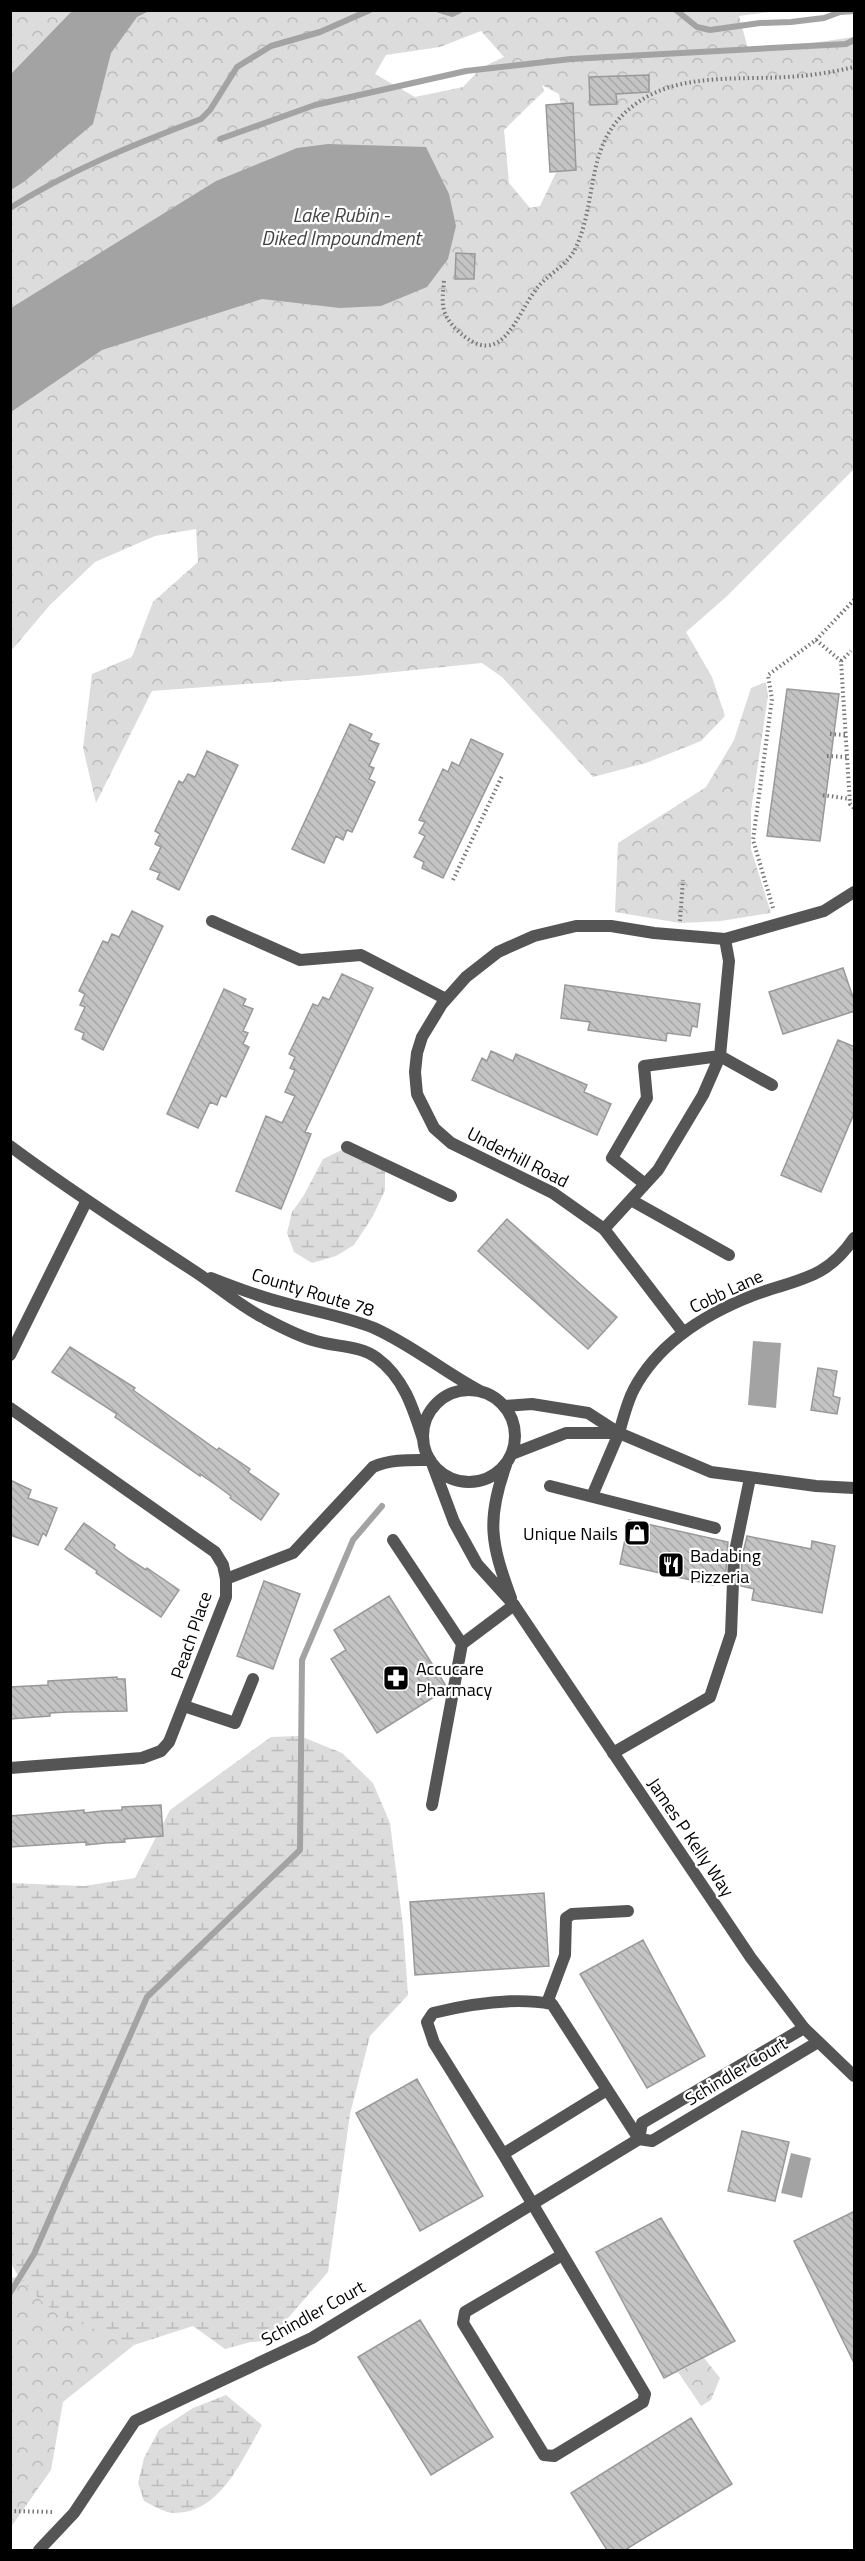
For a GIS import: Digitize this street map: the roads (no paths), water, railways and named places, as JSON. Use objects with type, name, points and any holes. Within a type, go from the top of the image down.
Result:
[{"type":"street","name":"Underhill Road","points":[[683,1332],[604,1229],[554,1193],[451,1143],[434,1128],[417,1094],[415,1072],[422,1037],[446,999],[466,977],[498,952],[534,936],[576,927],[611,926],[654,933],[725,939],[824,911],[855,892]]},
{"type":"street","points":[[212,921],[300,960],[361,956],[446,999]]},
{"type":"street","points":[[604,1229],[658,1170],[703,1095],[720,1056],[729,961],[725,939]]},
{"type":"street","points":[[645,1184],[612,1158],[647,1098],[644,1066],[720,1056],[772,1085]]},
{"type":"street","name":"County Route 78","points":[[10,1146],[86,1202],[194,1271],[259,1316],[315,1341],[363,1350],[375,1357],[404,1387],[423,1439]]},
{"type":"street","points":[[347,1147],[451,1196]]},
{"type":"street","points":[[631,1200],[729,1255]]},
{"type":"street","points":[[10,1355],[86,1202]]},
{"type":"street","name":"Cobb Lane","points":[[592,1496],[619,1433],[633,1391],[663,1348],[683,1332],[724,1308],[754,1295],[815,1276],[837,1261],[855,1238]]},
{"type":"street","name":"County Route 78","points":[[194,1271],[244,1291],[354,1321],[375,1329],[399,1341],[480,1391]]},
{"type":"street","points":[[509,1458],[515,1429],[505,1406],[494,1397],[480,1391],[459,1391],[439,1400],[430,1411],[424,1424],[423,1439],[432,1463],[444,1475],[471,1482],[484,1479],[509,1458],[566,1433],[619,1433]]},
{"type":"street","points":[[505,1406],[532,1404],[570,1408],[588,1413],[619,1433],[711,1472],[855,1488]]},
{"type":"street","name":"Peach Place","points":[[10,1408],[215,1552],[223,1565],[226,1579],[226,1597],[169,1742],[161,1751],[151,1756],[10,1768]]},
{"type":"street","name":"James P Kelly Way","points":[[509,1458],[493,1510],[493,1540],[514,1605]]},
{"type":"street","points":[[226,1579],[293,1553],[374,1467],[384,1462],[397,1461],[432,1463]]},
{"type":"street","name":"James P Kelly Way","points":[[432,1463],[454,1522],[477,1564],[514,1605],[751,1958],[804,2028],[855,2076]]},
{"type":"street","points":[[613,1754],[710,1697],[731,1634],[734,1556],[750,1478]]},
{"type":"street","points":[[550,1486],[715,1528]]},
{"type":"street","points":[[393,1540],[462,1644]]},
{"type":"street","points":[[432,1805],[462,1644],[514,1605]]},
{"type":"street","points":[[184,1706],[235,1723],[253,1679]]},
{"type":"street","points":[[547,2003],[565,1955],[566,1918],[572,1914],[628,1911]]},
{"type":"street","points":[[562,2255],[465,2312],[464,2323],[544,2455],[554,2456],[643,2402],[645,2394],[503,2154],[434,2043],[427,2022],[433,2013],[455,2008],[524,2001],[552,2004],[639,2139]]},
{"type":"street","name":"Schindler Court","points":[[639,2139],[642,2123],[804,2028]]},
{"type":"street","name":"Schindler Court","points":[[39,2550],[74,2513],[135,2421],[312,2338],[639,2139],[651,2142],[819,2042]]},
{"type":"street","points":[[503,2154],[608,2090]]},
{"type":"water","points":[[72,11],[149,11],[137,17],[111,53],[93,124],[11,190],[11,74]]},
{"type":"water","name":"Lake Rubin - Diked Impoundment","points":[[328,144],[426,147],[449,194],[456,226],[448,259],[427,287],[381,306],[340,308],[262,299],[102,350],[11,412],[11,308],[216,181],[297,148]]},
{"type":"water","points":[[753,1341],[781,1343],[776,1408],[748,1405]]},
{"type":"water","points":[[791,2153],[811,2158],[802,2198],[781,2193]]},
{"type":"waterway","points":[[10,208],[79,170],[201,119],[210,110],[237,67],[271,46],[320,32],[370,10]]},
{"type":"waterway","points":[[439,10],[452,14],[460,10]]},
{"type":"waterway","points":[[676,10],[697,27],[710,30],[824,18],[840,12],[854,11]]},
{"type":"waterway","points":[[220,139],[315,105],[466,71],[571,59],[846,44],[854,40]]},
{"type":"waterway","points":[[10,2293],[34,2254],[147,1997],[300,1850],[302,1660],[353,1540],[382,1506]]},
{"type":"place","name":"Unique Nails","points":[[637,1533]]},
{"type":"place","name":"Badabing Pizzeria","points":[[671,1565]]},
{"type":"place","name":"Accucare Pharmacy","points":[[396,1678]]}]
